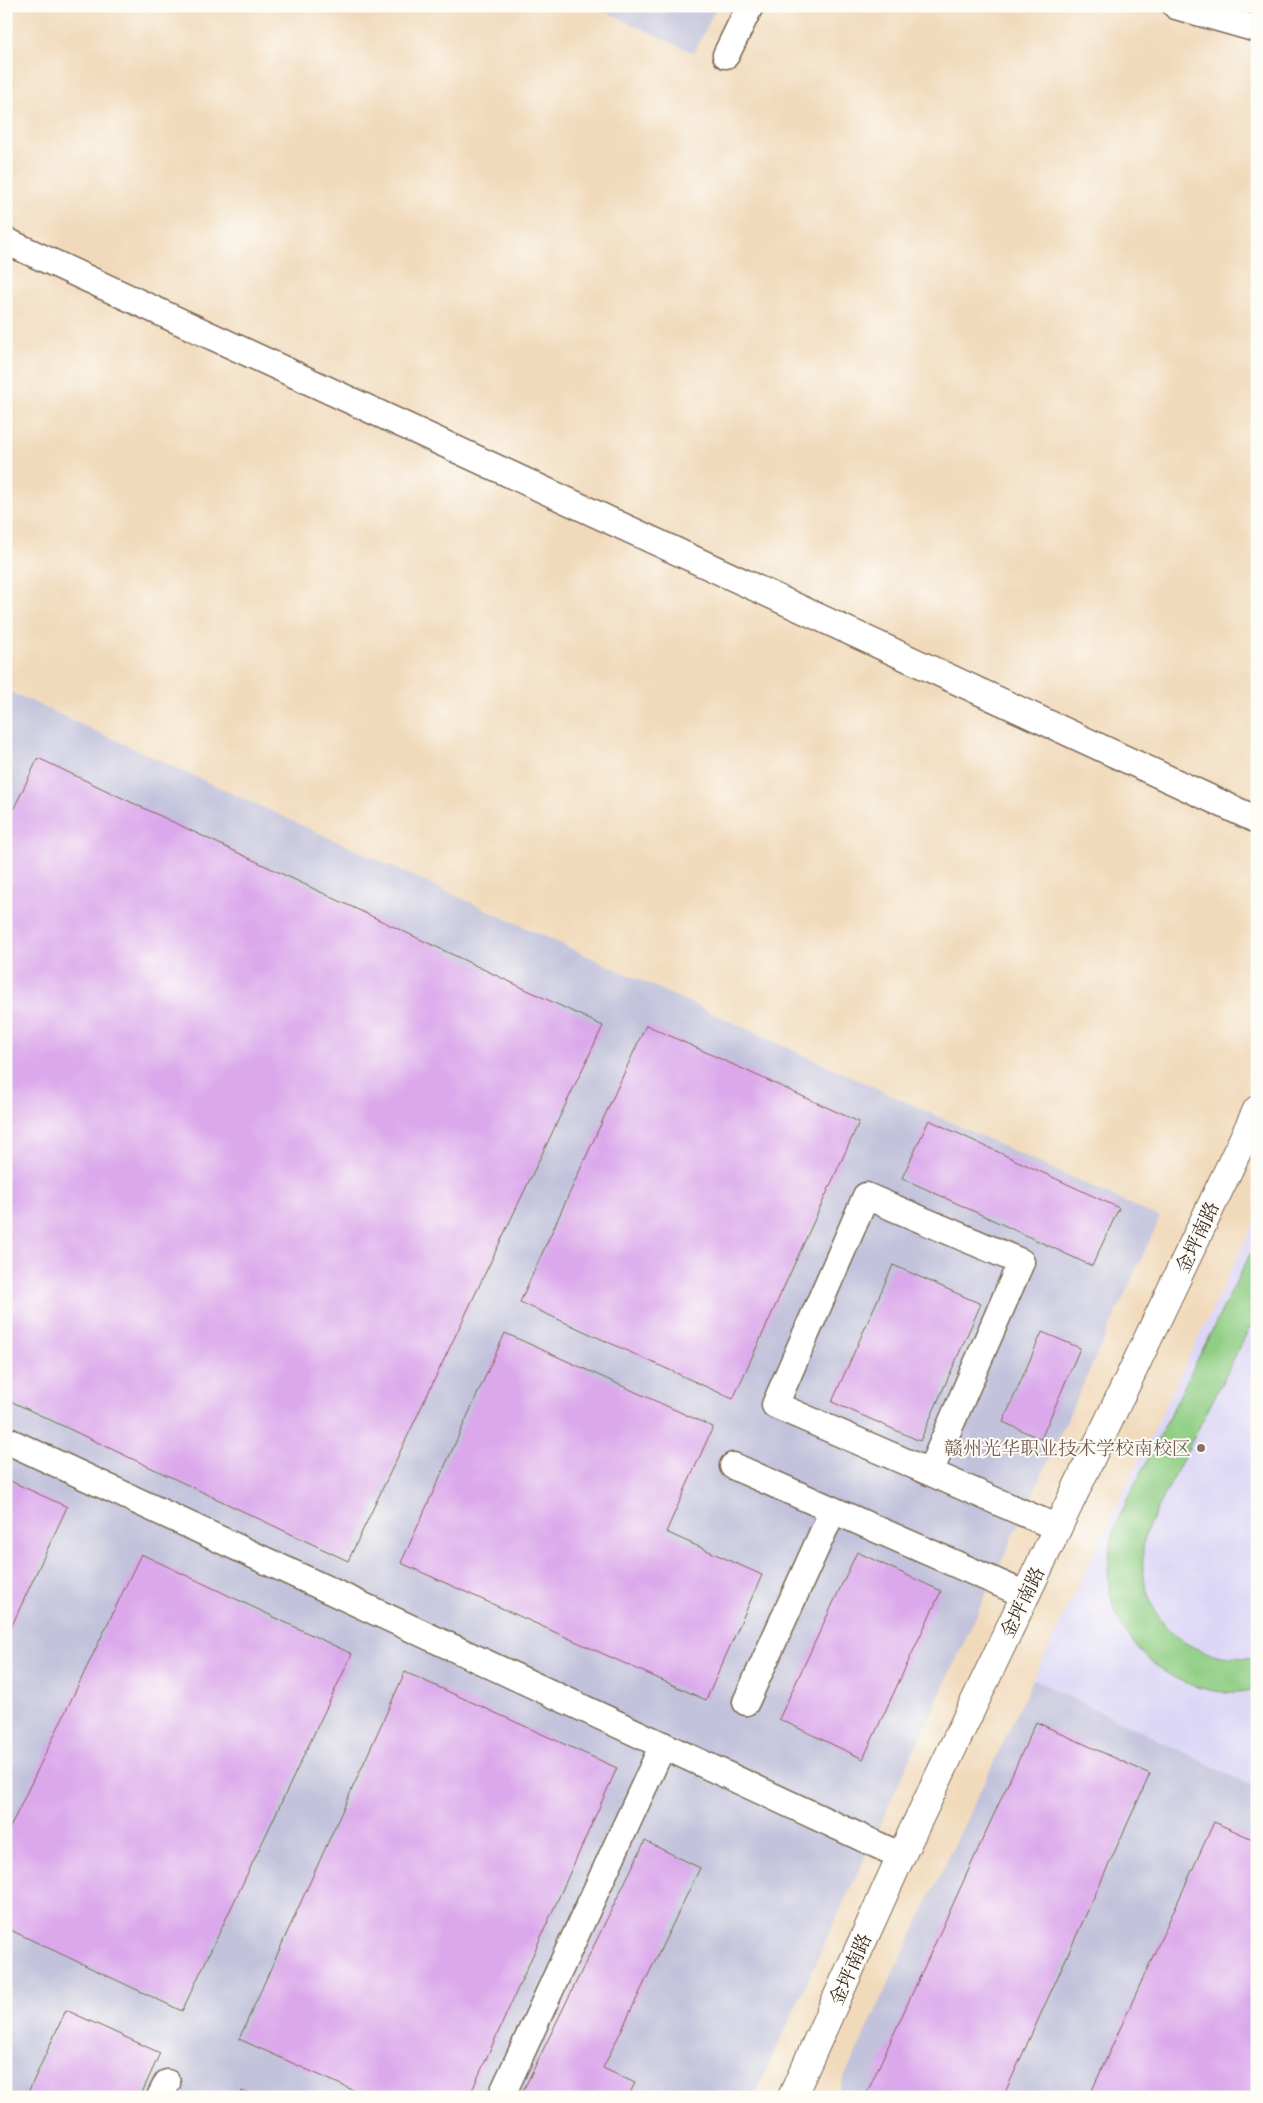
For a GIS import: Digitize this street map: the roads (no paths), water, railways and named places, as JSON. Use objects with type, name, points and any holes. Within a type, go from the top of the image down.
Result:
[{"type":"street","points":[[726,55],[750,6]]},
{"type":"street","points":[[1176,6],[1257,29]]},
{"type":"street","points":[[6,241],[1257,820]]},
{"type":"street","name":"金坪南路","points":[[792,2097],[901,1856],[1257,1110]]},
{"type":"street","points":[[930,1472],[1021,1262],[866,1196],[775,1405],[1058,1528]]},
{"type":"street","points":[[6,1440],[901,1856]]},
{"type":"street","points":[[733,1466],[1026,1595]]},
{"type":"street","points":[[746,1702],[833,1510]]},
{"type":"street","points":[[500,2097],[663,1746]]},
{"type":"place","name":"赣州光华职业技术学校南校区","points":[[1201,1448]]}]
